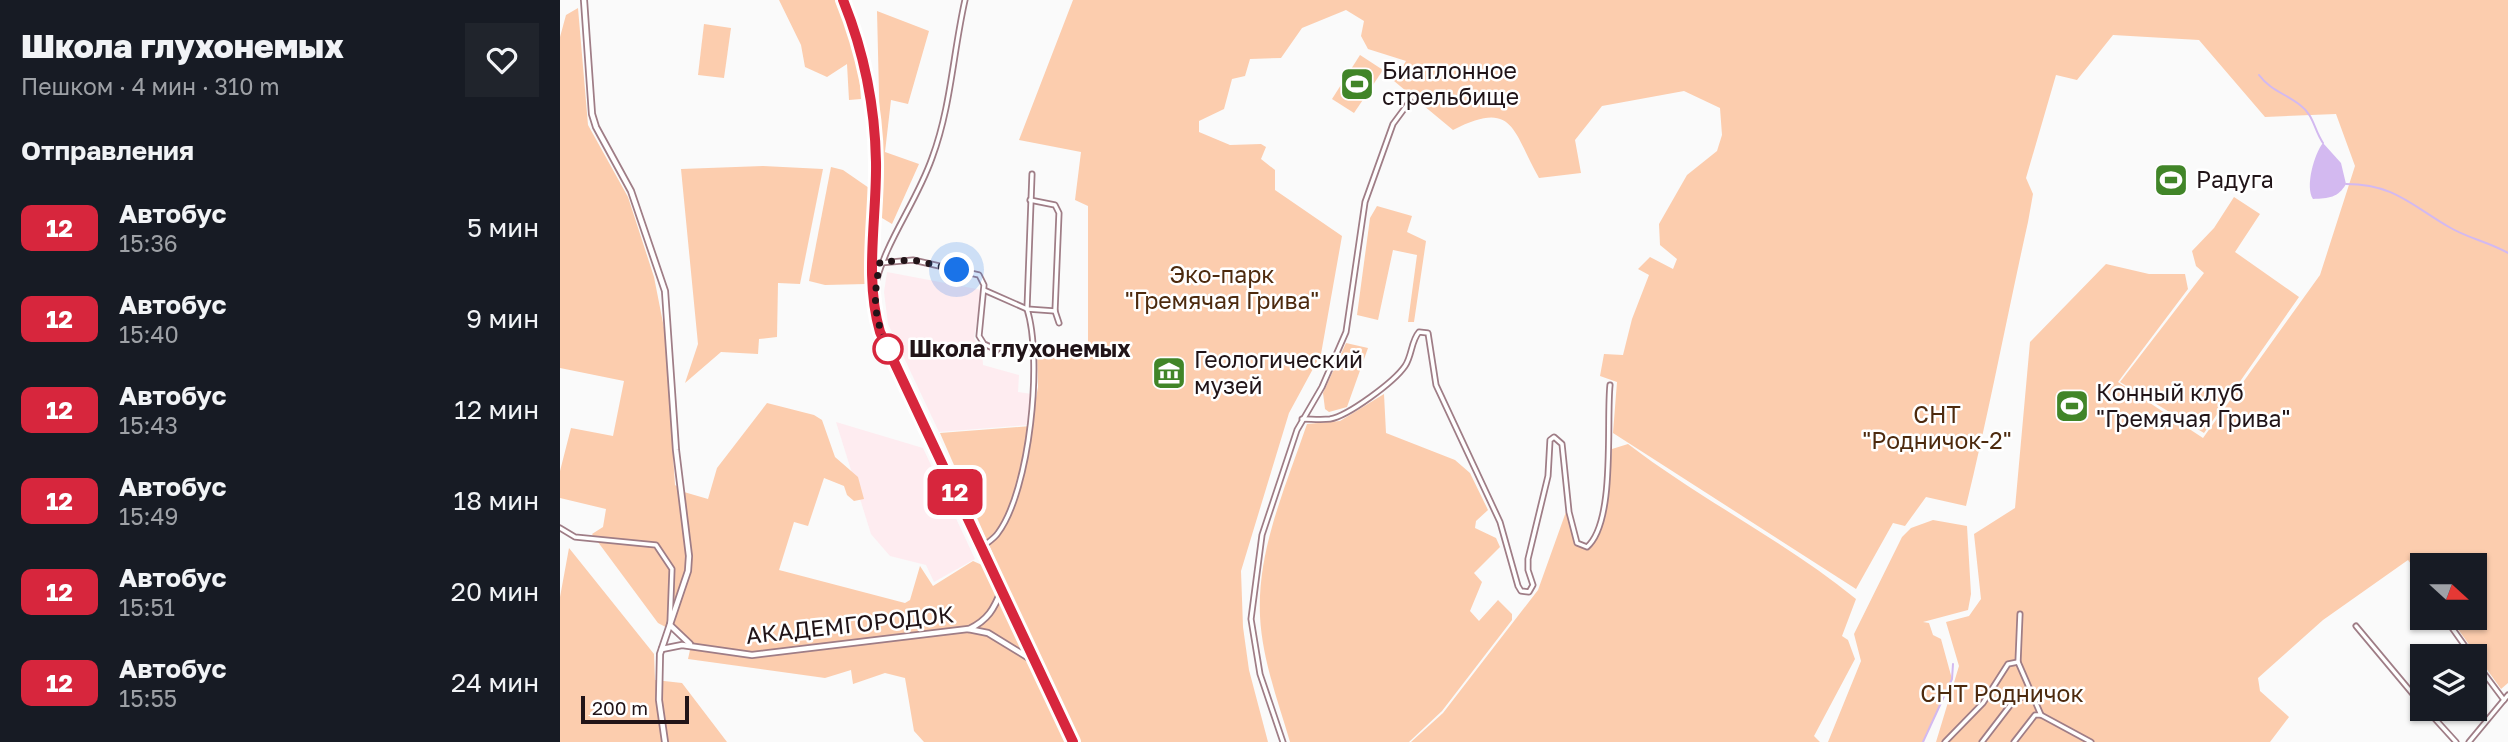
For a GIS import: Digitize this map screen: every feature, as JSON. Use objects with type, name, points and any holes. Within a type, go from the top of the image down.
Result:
[{"type":"main road","points":[[584,0],[592,114],[596,127],[631,191],[665,291],[676,450],[689,556],[688,571],[662,649],[659,700],[665,742]]},
{"type":"main road","points":[[843,0],[864,60],[875,137],[873,296],[880,332],[1073,742]]},
{"type":"main road","points":[[968,629],[983,622],[992,612],[1002,589]]},
{"type":"main road","points":[[670,625],[675,633],[693,647]]},
{"type":"main road","points":[[968,629],[988,633],[1038,663]]},
{"type":"main road","name":"АКАДЕМГОРОДОК","points":[[662,649],[677,645],[752,655],[968,629]]},
{"type":"street","points":[[873,296],[880,262],[914,204],[943,125],[965,0]]},
{"type":"street","points":[[1283,742],[1260,674],[1251,619],[1262,535],[1302,419],[1322,387],[1346,332],[1365,202],[1393,124],[1410,101]]},
{"type":"street","points":[[982,547],[998,533],[1013,500],[1035,391],[1033,328],[1027,309],[1032,174]]},
{"type":"street","points":[[1030,200],[1055,205],[1059,213],[1055,311],[1059,323]]},
{"type":"street","points":[[880,262],[913,260],[979,275],[984,279],[979,336],[984,344],[997,350]]},
{"type":"street","points":[[984,289],[1006,302],[1027,309],[1055,311]]},
{"type":"street","points":[[1302,419],[1331,419],[1343,414],[1390,382],[1408,361],[1415,337],[1419,332],[1428,332],[1436,385],[1500,522],[1518,586],[1526,593],[1532,589],[1528,559],[1548,476],[1550,440],[1554,437],[1562,444],[1569,512],[1577,543],[1587,547],[1595,536],[1609,464],[1610,385]]},
{"type":"street","points":[[560,528],[575,537],[656,545],[672,569],[670,625]]},
{"type":"street","points":[[2020,614],[2018,662],[2030,695],[2041,715]]},
{"type":"street","points":[[2356,626],[2410,691]]},
{"type":"street","points":[[1945,742],[1983,703],[2008,664],[2018,662]]},
{"type":"street","points":[[2487,677],[2504,700]]},
{"type":"street","points":[[1982,742],[2015,699],[2030,695]]},
{"type":"street","points":[[2469,742],[2508,695]]},
{"type":"street","points":[[2014,742],[2035,715],[2041,715],[2091,742]]},
{"type":"street","points":[[2437,721],[2456,742]]},
{"type":"shaded area","points":[[2323,143],[2341,163],[2346,184],[2340,192],[2332,196],[2313,199],[2310,187],[2312,171]]},
{"type":"shaded area","points":[[887,272],[982,290],[974,338],[982,350],[983,365],[1019,375],[1018,392],[1032,394],[1027,425],[939,432],[888,324],[884,292]]},
{"type":"shaded area","points":[[836,422],[923,448],[975,559],[934,582],[926,565],[890,556],[871,534]]},
{"type":"green space","points":[[779,0],[835,0],[858,59],[861,99],[849,100],[847,64],[827,77],[805,67],[801,45]]},
{"type":"green space","points":[[1073,0],[2508,0],[2508,683],[2501,689],[2487,670],[2487,644],[2469,644],[2459,630],[2487,630],[2487,553],[2410,553],[2410,563],[2408,560],[2323,620],[2258,678],[2260,691],[2289,717],[2270,742],[1936,742],[1959,666],[1946,622],[1969,616],[1981,599],[1974,534],[2015,508],[2030,342],[2106,264],[2149,274],[2185,274],[2188,289],[2118,382],[2203,438],[2320,275],[2355,166],[2336,114],[2265,117],[2199,40],[2113,35],[2077,80],[2056,75],[2026,178],[2033,194],[2028,222],[1966,506],[1926,497],[1905,526],[1893,523],[1856,589],[1613,433],[1617,382],[1600,376],[1604,354],[1623,355],[1632,319],[1649,275],[1638,269],[1650,257],[1673,269],[1677,259],[1660,245],[1659,224],[1687,175],[1717,151],[1722,135],[1720,108],[1684,91],[1602,106],[1575,140],[1581,173],[1539,178],[1509,124],[1500,119],[1488,118],[1453,130],[1394,81],[1406,61],[1368,49],[1361,36],[1364,21],[1346,10],[1302,28],[1281,58],[1250,59],[1245,76],[1232,79],[1224,109],[1199,121],[1199,132],[1230,145],[1261,144],[1266,147],[1261,159],[1275,170],[1275,190],[1342,236],[1321,354],[1289,413],[1241,571],[1243,627],[1249,670],[1268,742],[1075,742],[940,433],[1031,426],[1038,387],[1037,352],[1078,355],[1088,349],[1088,206],[1075,200],[1081,152],[1019,140]]},
{"type":"green space","points":[[578,8],[588,125],[628,197],[654,277],[665,333],[675,485],[684,492],[708,499],[717,468],[767,403],[814,415],[822,420],[835,457],[858,477],[864,499],[854,501],[847,495],[844,486],[824,478],[808,526],[794,522],[779,570],[905,603],[910,600],[920,566],[933,586],[973,561],[982,565],[1065,742],[924,742],[914,731],[905,678],[885,673],[853,684],[851,670],[825,678],[688,659],[692,641],[658,623],[592,534],[603,527],[606,509],[560,498],[560,471],[571,428],[613,436],[624,381],[560,368],[560,37],[566,15]]},
{"type":"green space","points":[[877,11],[929,31],[908,104],[891,100],[885,152],[919,164],[892,224],[882,218]]},
{"type":"green space","points":[[704,24],[731,28],[724,78],[698,75]]},
{"type":"green space","name":"Биатлонное стрельбище","points":[[1360,55],[1383,70],[1354,113],[1332,99]]},
{"type":"green space","points":[[763,166],[823,169],[800,284],[778,283],[777,337],[759,339],[758,354],[721,352],[685,383],[698,344],[681,169]]},
{"type":"green space","points":[[831,167],[843,170],[869,188],[866,284],[825,285],[809,281]]},
{"type":"green space","points":[[2234,197],[2260,214],[2235,252],[2299,297],[2204,433],[2120,382],[2204,273],[2196,266],[2192,251],[2214,228]]},
{"type":"green space","points":[[1377,206],[1412,216],[1407,232],[1426,241],[1414,322],[1408,322],[1417,255],[1393,250],[1378,320],[1357,315],[1370,218]]},
{"type":"green space","points":[[1346,343],[1368,348],[1347,407],[1329,412],[1325,409],[1323,393]]},
{"type":"green space","points":[[1384,394],[1386,433],[1455,460],[1470,473],[1488,510],[1476,521],[1475,528],[1496,538],[1500,547],[1474,573],[1482,582],[1470,611],[1479,621],[1498,600],[1512,614],[1512,620],[1442,711],[1409,742],[1290,742],[1267,664],[1261,632],[1260,591],[1274,518],[1307,424],[1340,421]]},
{"type":"green space","points":[[1628,444],[1684,484],[1801,558],[1856,599],[1842,636],[1848,640],[1855,659],[1814,736],[1820,742],[1411,742],[1443,713],[1538,590],[1567,509],[1574,544],[1586,550],[1593,543],[1603,519],[1612,449]]},
{"type":"green space","points":[[1933,520],[1967,526],[1971,594],[1968,610],[1923,622],[1929,623],[1933,635],[1941,639],[1952,679],[1923,742],[1828,742],[1861,661],[1854,634],[1902,537],[1911,528]]},
{"type":"green space","points":[[569,548],[654,654],[655,680],[682,683],[727,742],[560,742],[560,597]]},
{"type":"waterway","points":[[2259,75],[2305,109],[2323,143]]},
{"type":"waterway","points":[[2346,184],[2390,192],[2456,231],[2508,253]]},
{"type":"waterway","points":[[1923,742],[1952,679],[1953,664]]},
{"type":"bus line","name":"12","points":[[843,0],[860,41],[875,137],[873,296],[880,332],[1073,742]]},
{"type":"place","name":"Биатлонное стрельбище","points":[[1357,84]]},
{"type":"place","name":"Радуга","points":[[2171,180]]},
{"type":"place","name":"Школа глухонемых","points":[[888,349]]},
{"type":"place","name":"Геологический музей","points":[[1169,373]]},
{"type":"place","name":"Конный клуб \"Гремячая Грива\"","points":[[2072,406]]},
{"type":"route","points":[[888,349],[880,332],[873,296],[880,262],[913,260],[957,270]]},
{"type":"park label","name":"Эко-парк \"Гремячая Грива\"","points":[[1222,288]]},
{"type":"park label","name":"СНТ \"Родничок-2\"","points":[[1937,428]]},
{"type":"park label","name":"СНТ Родничок","points":[[2002,694]]}]
